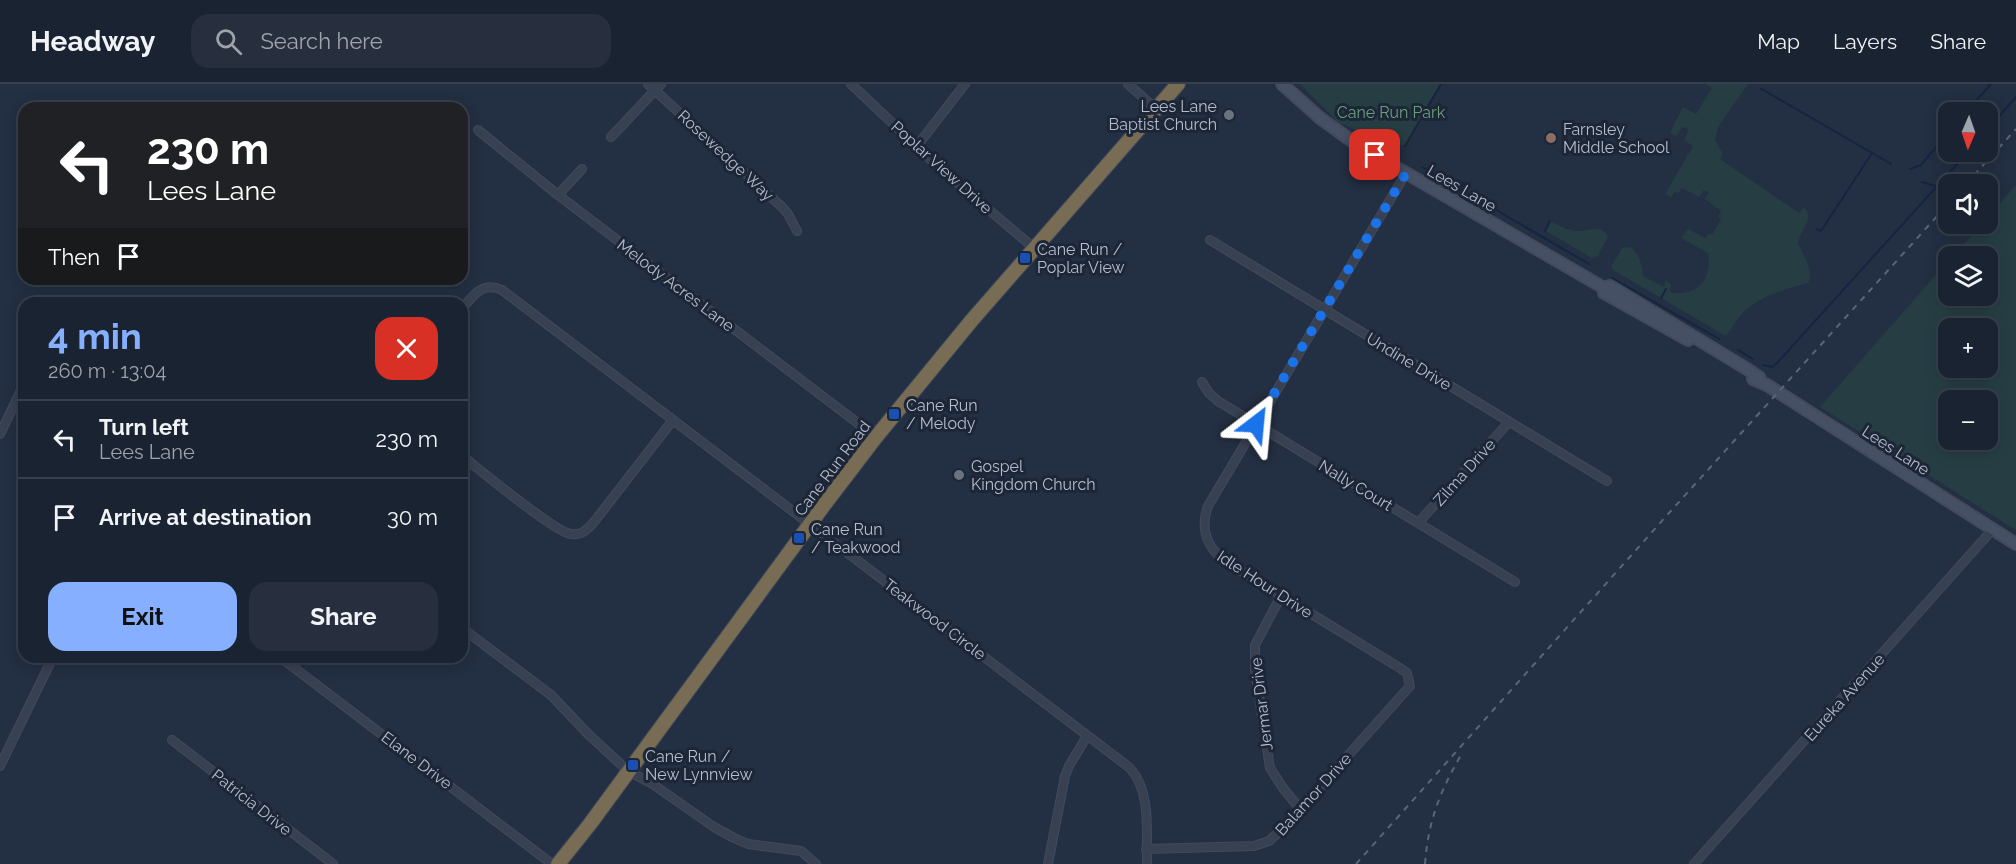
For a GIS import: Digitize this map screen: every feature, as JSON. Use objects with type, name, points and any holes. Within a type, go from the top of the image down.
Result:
[{"type":"highway","name":"Cane Run Road","points":[[558,864],[876,437],[1034,248],[1178,84]]},
{"type":"street","name":"Rosewedge Way","points":[[648,84],[658,87],[782,207],[797,231]]},
{"type":"street","name":"Poplar View Drive","points":[[850,84],[1034,248]]},
{"type":"street","points":[[917,146],[965,84]]},
{"type":"street","points":[[1128,84],[1156,109]]},
{"type":"street","name":"Lees Lane","points":[[1282,84],[1342,134],[1604,288],[1610,286],[1665,318],[2016,544]]},
{"type":"street","points":[[611,138],[658,87]]},
{"type":"street","name":"Melody Acres Lane","points":[[477,130],[558,195],[876,437]]},
{"type":"street","points":[[558,195],[582,170]]},
{"type":"street","name":"Idle Hour Drive","points":[[1406,173],[1208,506],[1204,516],[1204,530],[1210,547],[1223,560],[1400,668],[1407,673],[1409,679]]},
{"type":"street","name":"Undine Drive","points":[[1210,240],[1607,481]]},
{"type":"street","name":"Teakwood Circle","points":[[468,302],[478,291],[490,286],[502,290],[1130,768],[1138,779],[1145,805],[1147,864]]},
{"type":"street","name":"Nally Court","points":[[1202,382],[1218,401],[1515,582]]},
{"type":"street","points":[[0,434],[18,396]]},
{"type":"street","points":[[468,461],[547,521],[566,533],[576,535],[594,522],[673,420]]},
{"type":"street","name":"Zilma Drive","points":[[1419,522],[1509,422]]},
{"type":"street","name":"Eureka Avenue","points":[[1694,864],[1993,529]]},
{"type":"street","name":"Jermar Drive","points":[[1281,596],[1255,645],[1255,669],[1270,768],[1300,809]]},
{"type":"street","points":[[468,633],[550,695],[628,771],[651,783],[714,827],[734,838],[748,844],[801,851],[816,864]]},
{"type":"street","points":[[0,766],[50,663]]},
{"type":"street","name":"Elane Drive","points":[[288,663],[552,864]]},
{"type":"street","name":"Balamor Drive","points":[[1146,849],[1260,845],[1277,834],[1406,691],[1410,686],[1409,679]]},
{"type":"street","points":[[1048,864],[1065,776],[1072,759],[1087,736]]},
{"type":"street","name":"Patricia Drive","points":[[172,740],[333,864]]},
{"type":"green space","name":"Cane Run Park","points":[[1300,84],[1441,84],[1405,146],[1396,143],[1391,150],[1374,139],[1376,136],[1372,135],[1369,138],[1339,123]]},
{"type":"green space","points":[[1706,84],[1748,84],[1718,127],[1715,140],[1723,154],[1720,159],[1799,213],[1803,208],[1808,213],[1807,222],[1798,243],[1809,268],[1808,283],[1773,294],[1749,307],[1726,336],[1611,267],[1622,248],[1631,247],[1640,260],[1643,276],[1662,286],[1665,286],[1665,281],[1671,284],[1670,292],[1688,292],[1695,289],[1705,278],[1708,271],[1708,253],[1681,238],[1688,229],[1705,238],[1709,233],[1712,235],[1721,219],[1718,217],[1721,211],[1705,199],[1709,192],[1704,190],[1699,197],[1682,188],[1671,197],[1665,194],[1693,146],[1684,140],[1689,129],[1682,127],[1676,136],[1670,132],[1683,107],[1696,114],[1712,88]]},
{"type":"green space","points":[[2016,185],[2016,530],[1820,407],[1938,272],[1938,306],[1998,306],[1998,246],[1962,246],[1973,234],[1998,234],[1998,206]]},
{"type":"green space","points":[[1551,222],[1576,231],[1602,230],[1608,237],[1597,257],[1592,258],[1546,231]]},
{"type":"waterway","points":[[1405,146],[1441,84]]},
{"type":"waterway","points":[[1975,102],[1991,84]]},
{"type":"waterway","points":[[1760,88],[1891,164]]},
{"type":"waterway","points":[[1998,118],[2016,97]]},
{"type":"waterway","points":[[1910,169],[1921,165],[1938,145]]},
{"type":"waterway","points":[[1817,229],[1821,231],[1872,153]]},
{"type":"waterway","points":[[1763,365],[1772,367],[1777,363],[1959,162]]},
{"type":"waterway","points":[[1422,167],[1589,264]]},
{"type":"waterway","points":[[1922,182],[1936,186]]},
{"type":"waterway","points":[[1545,231],[1550,221]]},
{"type":"waterway","points":[[1612,278],[1719,339]]},
{"type":"waterway","points":[[1661,298],[1666,289]]},
{"type":"waterway","points":[[1738,350],[1753,359]]},
{"type":"railway","points":[[1975,174],[2016,129]]},
{"type":"railway","points":[[1356,864],[1938,215]]},
{"type":"railway","points":[[1425,864],[1436,807],[1461,755]]},
{"type":"place","name":"Lees Lane Baptist Church","points":[[1229,115]]},
{"type":"place","name":"Farnsley Middle School","points":[[1551,138]]},
{"type":"place","name":"Cane Run / Poplar View","points":[[1025,258]]},
{"type":"place","name":"Cane Run / Melody","points":[[894,414]]},
{"type":"place","name":"Gospel Kingdom Church","points":[[959,475]]},
{"type":"place","name":"Cane Run / Teakwood","points":[[799,538]]},
{"type":"place","name":"Cane Run / New Lynnview","points":[[633,765]]},
{"type":"route","points":[[1256,424],[1406,173],[1375,155]]}]
